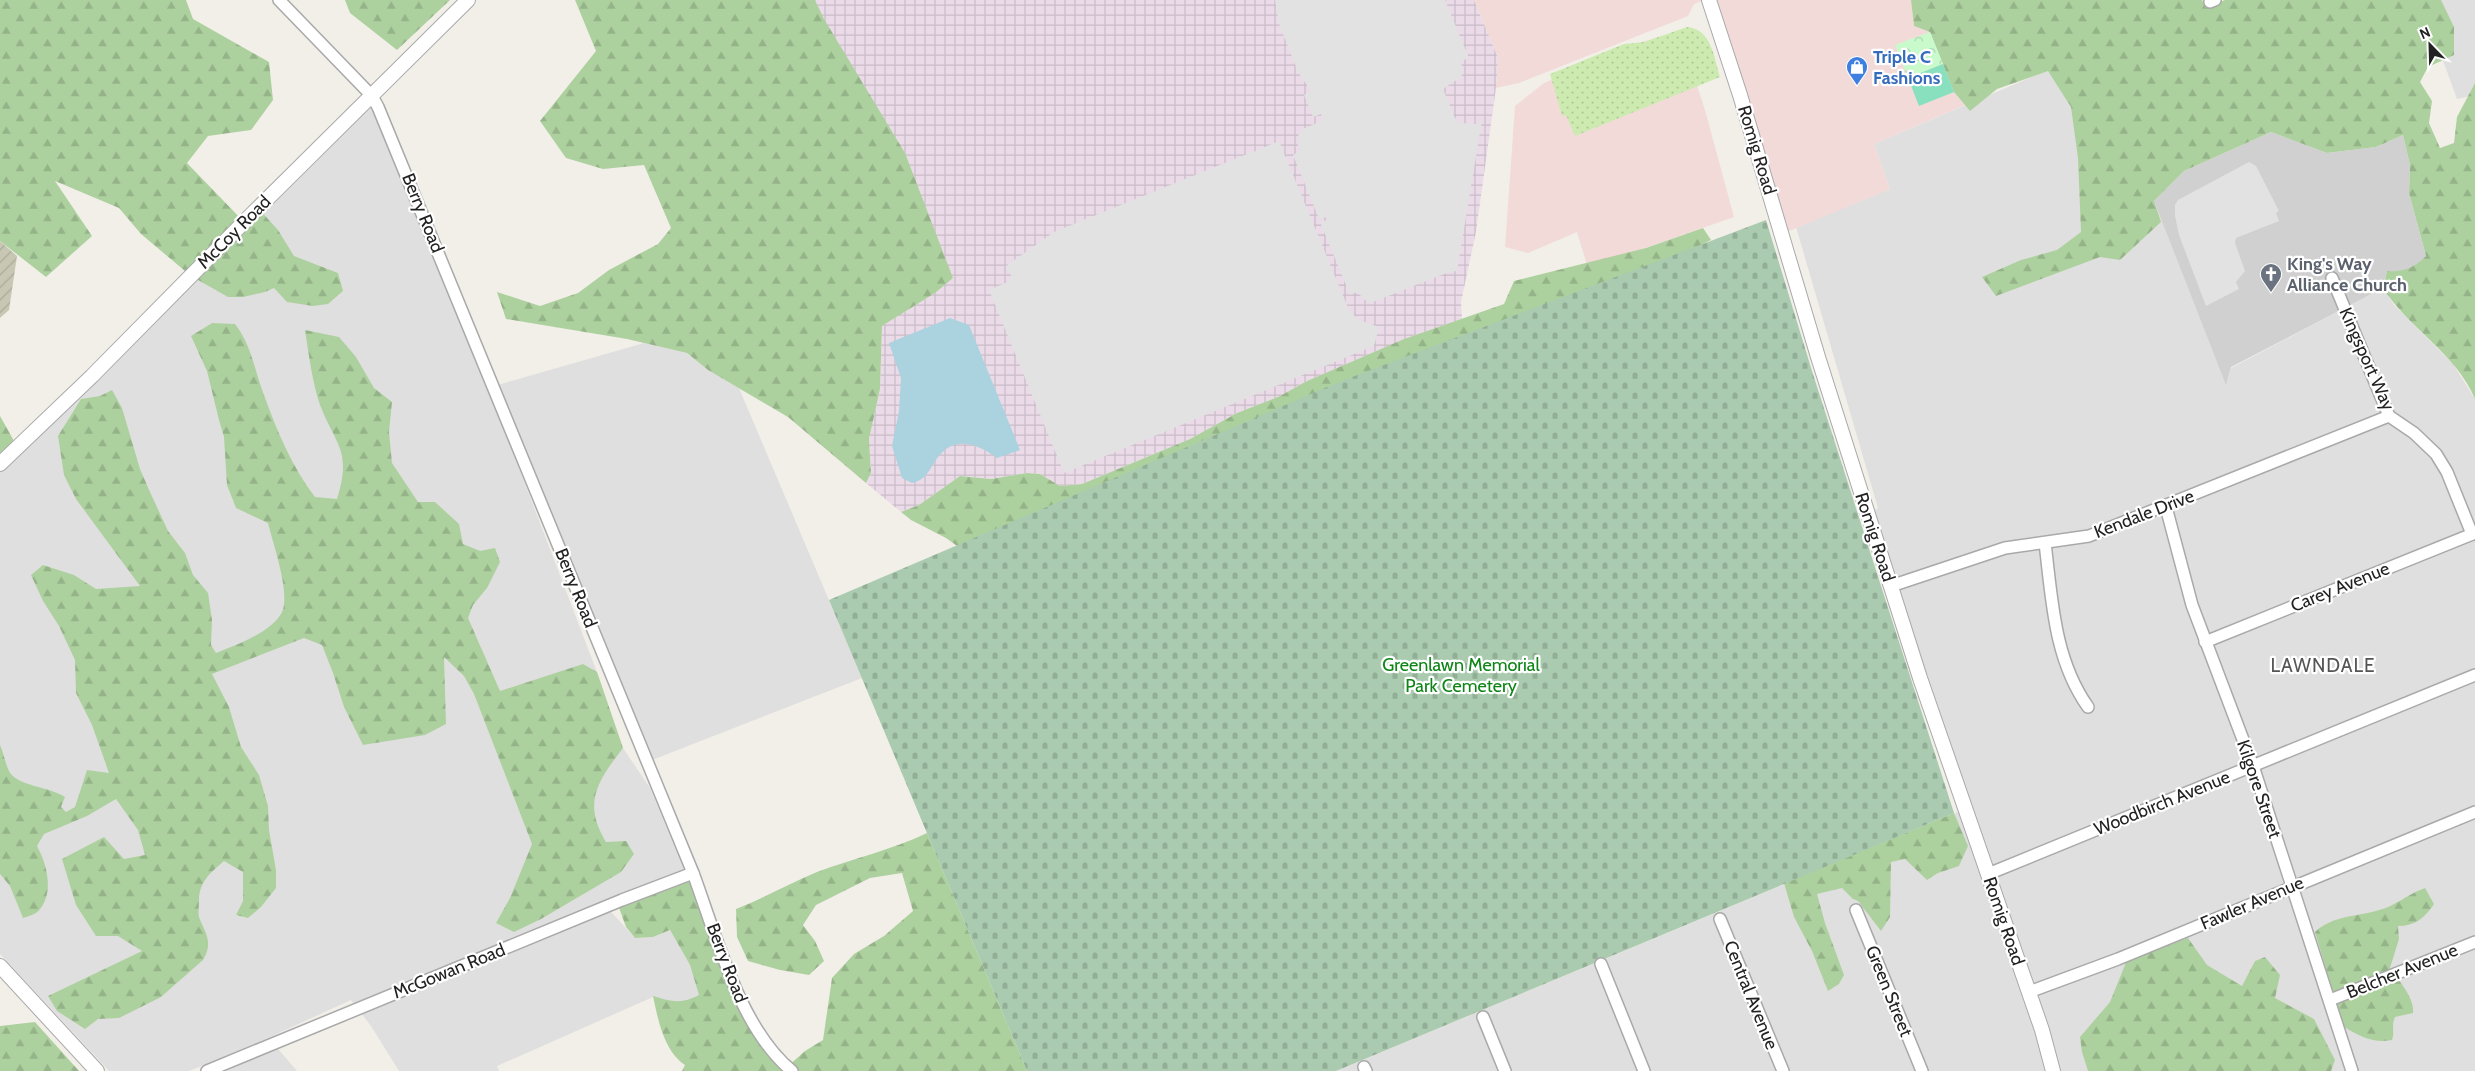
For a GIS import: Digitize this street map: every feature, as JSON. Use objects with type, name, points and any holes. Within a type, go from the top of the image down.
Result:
[{"type":"street","name":"Berry Road","points":[[279,0],[372,96],[384,120],[693,873],[748,1017],[772,1054],[792,1071]]},
{"type":"street","name":"McCoy Road","points":[[0,464],[92,376],[468,0]]},
{"type":"street","name":"Romig Road","points":[[1709,0],[1740,95],[1818,357],[1890,586],[2029,992],[2053,1071]]},
{"type":"street","name":"Kingsport Way","points":[[2332,278],[2389,416],[2414,433],[2436,454],[2473,533]]},
{"type":"street","name":"Kendale Drive","points":[[1890,586],[2005,548],[2089,536],[2389,416]]},
{"type":"street","name":"Kilgore Street","points":[[2166,506],[2192,605],[2253,766],[2352,1071]]},
{"type":"street","name":"Carey Avenue","points":[[2205,642],[2473,533]]},
{"type":"street","points":[[2045,543],[2055,626],[2063,661],[2077,692],[2088,707]]},
{"type":"street","name":"Woodbirch Avenue","points":[[1988,874],[2475,675]]},
{"type":"street","name":"Fawler Avenue","points":[[2029,992],[2118,959],[2475,812]]},
{"type":"street","name":"McGowan Road","points":[[207,1071],[622,900],[693,873]]},
{"type":"street","name":"Green Street","points":[[1856,910],[1922,1071]]},
{"type":"street","name":"Central Avenue","points":[[1720,919],[1783,1071]]},
{"type":"street","name":"Belcher Avenue","points":[[2330,1000],[2475,942]]},
{"type":"street","points":[[1601,964],[1644,1071]]},
{"type":"street","points":[[0,966],[97,1071]]},
{"type":"street","points":[[1483,1017],[1506,1071]]},
{"type":"shaded area","points":[[815,0],[1474,0],[1498,58],[1496,88],[1476,232],[1461,302],[1462,319],[1407,338],[1307,381],[1280,396],[1237,413],[1190,439],[1082,484],[1060,486],[1040,474],[1027,473],[991,479],[960,476],[919,505],[901,512],[866,483],[871,473],[869,439],[880,389],[882,326],[935,293]]},
{"type":"shaded area","points":[[1275,0],[1445,0],[1469,58],[1461,61],[1463,73],[1461,77],[1443,89],[1455,118],[1460,123],[1477,124],[1482,120],[1457,271],[1449,272],[1373,302],[1367,302],[1357,292],[1350,295],[1320,222],[1327,220],[1327,217],[1319,219],[1293,155],[1300,151],[1297,142],[1299,133],[1303,129],[1319,122],[1322,118],[1321,114],[1313,117],[1304,95],[1311,91],[1298,72],[1279,24]]},
{"type":"shaded area","points":[[1474,0],[1704,0],[1694,4],[1688,16],[1519,83],[1496,88],[1498,58]]},
{"type":"shaded area","points":[[1709,0],[1911,0],[1914,26],[1930,32],[1954,92],[1965,105],[1874,144],[1890,189],[1782,234]]},
{"type":"shaded area","points":[[2421,0],[2475,0],[2475,95],[2457,99]]},
{"type":"shaded area","points":[[1680,32],[1705,110],[1734,217],[1588,268],[1577,232],[1528,253],[1505,247],[1515,106],[1544,83],[1631,45]]},
{"type":"shaded area","points":[[2095,50],[2226,384],[2231,368],[2383,288],[2394,305],[2453,364],[2475,399],[2475,1071],[1336,1071],[1965,809],[1868,515],[1878,508],[1796,227],[1890,189],[1874,144]]},
{"type":"shaded area","points":[[371,102],[483,374],[597,672],[623,748],[650,788],[684,870],[602,902],[635,938],[653,937],[670,930],[690,965],[700,995],[688,1001],[675,1003],[653,997],[497,1066],[499,1071],[399,1071],[371,1026],[351,1000],[246,1048],[189,1071],[109,1071],[0,954],[0,468]]},
{"type":"shaded area","points":[[2271,132],[2327,153],[2376,147],[2403,135],[2410,165],[2409,193],[2426,256],[2415,267],[2399,272],[2387,271],[2383,288],[2231,367],[2226,385],[2154,201],[2184,171]]},
{"type":"shaded area","points":[[1279,141],[1349,310],[1359,320],[1379,327],[1374,346],[1064,473],[989,290],[1010,281],[1011,275],[1006,266],[1054,232],[1247,154],[1248,151],[1251,153]]},
{"type":"shaded area","points":[[2249,162],[2256,166],[2279,211],[2276,213],[2279,221],[2236,238],[2235,243],[2245,271],[2236,282],[2239,289],[2206,306],[2179,235],[2175,205],[2178,200]]},
{"type":"shaded area","points":[[0,241],[17,256],[9,310],[0,318]]},
{"type":"shaded area","points":[[644,343],[687,353],[708,370],[739,388],[862,678],[647,762],[494,386]]},
{"type":"shaded area","points":[[273,1043],[297,1071],[207,1071]]},
{"type":"green space","points":[[0,0],[186,0],[193,19],[269,62],[273,100],[251,130],[208,136],[187,163],[244,222],[258,208],[278,230],[294,256],[338,273],[343,291],[328,304],[313,306],[287,302],[274,288],[243,297],[228,297],[191,276],[141,234],[119,208],[55,181],[92,236],[46,277],[0,241]]},
{"type":"green space","points":[[345,0],[450,0],[397,50],[350,13]]},
{"type":"green space","points":[[575,0],[815,0],[824,19],[905,153],[953,278],[935,293],[882,326],[880,389],[869,439],[871,473],[866,483],[788,417],[708,370],[687,353],[627,339],[506,319],[497,292],[540,306],[578,293],[609,270],[658,244],[671,228],[644,165],[603,169],[566,158],[540,121],[596,51]]},
{"type":"green space","points":[[1911,0],[2202,0],[2206,8],[2225,0],[2441,0],[2454,27],[2454,55],[2428,67],[2420,82],[2432,101],[2429,123],[2440,148],[2454,143],[2457,117],[2475,83],[2475,399],[2467,383],[2456,368],[2394,303],[2383,288],[2387,271],[2399,271],[2408,268],[2417,264],[2426,256],[2409,193],[2410,165],[2403,135],[2376,147],[2327,153],[2271,132],[2184,171],[2154,201],[2161,222],[2120,260],[2100,257],[1996,296],[1982,277],[2021,260],[2057,250],[2081,232],[2078,158],[2071,107],[2048,71],[1997,89],[1970,111],[1954,92],[1930,32],[1914,26]]},
{"type":"green space","points":[[1687,27],[1702,33],[1707,39],[1714,53],[1720,77],[1575,136],[1566,115],[1562,116],[1550,74],[1624,44],[1644,42]]},
{"type":"green space","points":[[1930,32],[1943,64],[1908,78],[1895,45]]},
{"type":"green space","points":[[1943,64],[1954,92],[1919,106],[1908,78]]},
{"type":"green space","name":"Greenlawn Memorial Park Cemetery","points":[[1766,220],[1812,371],[1954,813],[1336,1071],[1027,1071],[829,600],[1339,382]]},
{"type":"green space","points":[[1703,228],[1711,240],[1649,270],[967,553],[946,538],[911,520],[901,512],[919,505],[960,476],[991,479],[1027,473],[1040,474],[1060,486],[1082,484],[1190,439],[1237,413],[1280,396],[1307,381],[1404,339],[1504,304],[1514,281],[1646,248]]},
{"type":"green space","points":[[212,323],[235,324],[241,332],[280,435],[292,461],[315,497],[337,499],[343,469],[340,449],[317,396],[305,330],[339,337],[356,357],[374,388],[392,402],[389,432],[392,463],[418,502],[435,502],[459,524],[463,544],[480,551],[495,548],[500,562],[487,588],[473,605],[468,618],[500,691],[583,664],[597,672],[623,748],[600,782],[594,803],[595,815],[606,842],[626,841],[634,854],[621,872],[541,919],[514,932],[496,923],[510,898],[532,844],[474,694],[464,676],[444,657],[446,724],[425,735],[363,745],[344,707],[322,645],[304,638],[212,674],[229,707],[241,747],[259,775],[268,806],[269,830],[276,870],[276,888],[261,907],[248,918],[236,915],[243,901],[243,872],[224,861],[206,878],[201,888],[199,917],[208,943],[203,960],[161,997],[119,1018],[98,1019],[85,1029],[57,1011],[48,996],[142,951],[118,936],[96,936],[76,905],[62,859],[104,837],[124,859],[145,855],[138,830],[116,799],[87,816],[44,834],[37,846],[44,861],[48,878],[47,895],[39,911],[23,918],[10,886],[0,874],[0,745],[9,771],[13,776],[26,783],[65,797],[61,807],[66,812],[75,807],[87,770],[109,773],[92,725],[76,693],[75,660],[31,575],[43,565],[74,575],[96,589],[140,586],[76,499],[64,475],[58,436],[81,399],[100,396],[112,390],[122,408],[140,469],[168,531],[185,553],[193,575],[208,593],[212,620],[211,645],[216,653],[261,633],[276,621],[281,614],[284,606],[283,583],[268,523],[236,508],[227,485],[224,437],[207,371],[191,336]]},
{"type":"green space","points":[[0,416],[18,448],[0,464]]},
{"type":"green space","points":[[1954,813],[1968,846],[1959,866],[1938,873],[1927,880],[1905,859],[1891,862],[1890,917],[1881,931],[1858,901],[1853,899],[1842,888],[1817,894],[1825,923],[1844,975],[1839,984],[1828,991],[1812,951],[1794,917],[1784,883]]},
{"type":"green space","points":[[927,833],[1027,1071],[682,1071],[685,1065],[672,1052],[667,1043],[660,1025],[653,996],[666,1000],[682,1001],[699,995],[690,965],[670,930],[653,937],[635,938],[626,927],[617,902],[693,873],[736,988],[787,1067],[805,1051],[823,1040],[832,978],[854,954],[884,936],[913,911],[902,873],[870,878],[816,905],[803,925],[815,941],[824,961],[809,975],[780,970],[748,961],[737,937],[736,909],[817,872]]},
{"type":"green space","points":[[2425,888],[2434,904],[2419,920],[2410,925],[2398,926],[2399,939],[2390,968],[2409,995],[2413,1013],[2395,1017],[2392,1040],[2379,1041],[2360,1036],[2343,1026],[2315,932],[2332,921],[2384,908]]},
{"type":"green space","points":[[2188,938],[2207,965],[2242,986],[2255,961],[2265,957],[2280,975],[2275,998],[2314,1019],[2335,1060],[2331,1071],[2088,1071],[2080,1037],[2110,1002],[2127,960]]},
{"type":"green space","points":[[35,1022],[79,1071],[0,1071],[0,1026]]},
{"type":"water","points":[[950,318],[969,325],[1020,450],[997,458],[982,449],[967,444],[952,446],[938,457],[922,479],[912,483],[902,478],[892,446],[899,411],[901,378],[889,343]]},
{"type":"place","name":"Triple C Fashions","points":[[1857,86]]},
{"type":"place","name":"King's Way Alliance Church","points":[[2271,293]]},
{"type":"district","name":"LAWNDALE","points":[[2323,665]]}]
